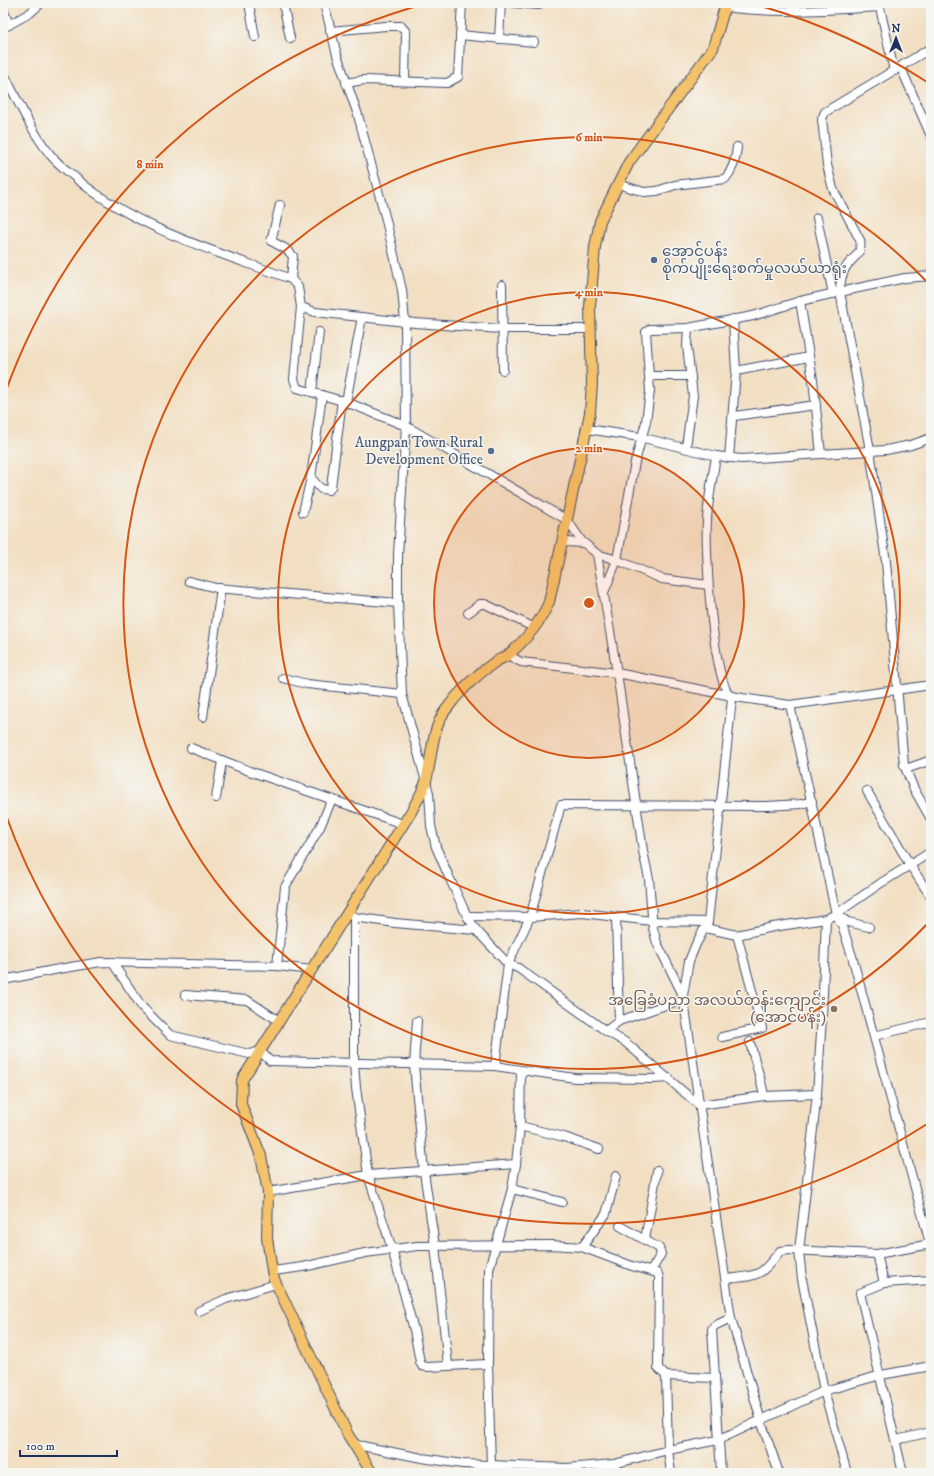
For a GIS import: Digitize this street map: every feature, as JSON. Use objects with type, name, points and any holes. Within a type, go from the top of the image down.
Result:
[{"type":"main road","points":[[372,1473],[348,1435],[273,1277],[267,1238],[268,1192],[261,1156],[240,1104],[242,1080],[312,970],[351,915],[426,783],[436,730],[444,713],[468,685],[495,662],[508,655],[535,628],[549,602],[564,542],[567,520],[590,413],[592,384],[590,329],[595,247],[600,221],[629,162],[713,48],[726,5]]},
{"type":"street","points":[[3,9],[6,27],[30,13],[41,3]]},
{"type":"street","points":[[249,3],[255,37]]},
{"type":"street","points":[[283,3],[290,38]]},
{"type":"street","points":[[324,3],[330,31],[346,83],[358,115],[396,258],[402,290],[405,322],[406,426],[398,555],[398,603],[402,694],[429,793],[431,826],[436,847],[467,916],[476,930],[508,964],[518,968],[606,1031],[625,1042],[670,1078],[699,1105]]},
{"type":"street","points":[[346,83],[364,80],[447,83],[454,81],[458,77],[462,3]]},
{"type":"street","points":[[499,39],[501,3]]},
{"type":"street","points":[[514,3],[539,5]]},
{"type":"street","points":[[726,5],[756,11],[799,11],[880,5],[898,69],[931,136]]},
{"type":"street","points":[[330,31],[401,26],[406,32],[405,81]]},
{"type":"street","points":[[460,35],[534,42]]},
{"type":"street","points":[[836,293],[840,278],[847,266],[860,251],[861,247],[860,240],[833,190],[823,144],[822,115],[931,48]]},
{"type":"street","points":[[3,72],[26,117],[49,153],[58,163],[97,195],[156,228],[291,279],[298,287],[301,307],[294,383],[297,388],[344,401],[406,426],[567,520],[582,543],[597,554],[617,560],[662,579],[708,585]]},
{"type":"street","points":[[618,184],[644,192],[657,191],[676,185],[725,179],[730,174],[736,159],[737,147]]},
{"type":"street","points":[[280,205],[271,240],[286,249],[292,256],[291,279]]},
{"type":"street","points":[[817,218],[836,293],[870,450],[886,562],[901,740],[906,768],[914,789],[931,819]]},
{"type":"street","points":[[604,591],[617,560],[640,437],[646,422],[650,391],[646,332],[650,329],[688,328],[753,316],[800,301],[905,278],[931,276]]},
{"type":"street","points":[[502,285],[501,329],[503,370]]},
{"type":"street","points":[[800,301],[816,404],[821,454]]},
{"type":"street","points":[[301,307],[316,312],[405,322],[501,329],[590,329]]},
{"type":"street","points":[[311,478],[321,489],[329,490],[331,488],[344,401],[362,317]]},
{"type":"street","points":[[729,458],[734,416],[736,371],[733,319]]},
{"type":"street","points":[[686,447],[693,396],[687,346],[688,328]]},
{"type":"street","points":[[312,392],[319,332]]},
{"type":"street","points":[[736,371],[809,357]]},
{"type":"street","points":[[649,376],[691,376]]},
{"type":"street","points":[[303,512],[311,478],[322,395]]},
{"type":"street","points":[[734,416],[816,404]]},
{"type":"street","points":[[587,429],[640,437],[686,447],[716,456],[751,459],[886,450],[911,445],[931,438]]},
{"type":"street","points":[[683,997],[689,961],[706,925],[732,699],[728,695],[720,671],[708,585],[707,520],[716,456]]},
{"type":"street","points":[[564,542],[582,543]]},
{"type":"street","points":[[597,554],[617,673],[643,851],[649,879],[652,921],[657,943],[683,997],[731,1318],[761,1421],[779,1473]]},
{"type":"street","points":[[189,581],[221,588],[398,603]]},
{"type":"street","points":[[203,718],[221,588]]},
{"type":"street","points":[[468,613],[480,604],[485,604],[535,628]]},
{"type":"street","points":[[508,655],[521,662],[617,673],[728,695],[790,705],[898,691],[931,685]]},
{"type":"street","points":[[283,678],[307,684],[402,694]]},
{"type":"street","points":[[726,1279],[754,1276],[766,1270],[780,1251],[877,1254],[931,1245],[852,956],[842,925],[836,914],[790,705]]},
{"type":"street","points":[[191,748],[222,761],[403,824]]},
{"type":"street","points":[[906,768],[931,760]]},
{"type":"street","points":[[216,798],[222,761]]},
{"type":"street","points":[[867,791],[910,866],[931,897]]},
{"type":"street","points":[[277,966],[286,887],[320,827],[332,799]]},
{"type":"street","points":[[495,1066],[508,964],[530,917],[561,805],[720,807],[802,804],[812,801]]},
{"type":"street","points":[[467,916],[530,917],[582,913],[652,921],[706,925],[736,935],[773,927],[826,919],[931,852]]},
{"type":"street","points":[[836,914],[848,922],[869,927]]},
{"type":"street","points":[[476,930],[395,924],[351,915],[354,1064],[368,1175],[392,1249],[414,1330],[420,1362],[422,1366],[427,1367],[488,1364]]},
{"type":"street","points":[[616,917],[619,1021]]},
{"type":"street","points":[[826,919],[817,1094],[799,1251],[802,1279],[824,1391],[847,1473]]},
{"type":"street","points":[[722,1037],[762,1028],[736,935]]},
{"type":"street","points":[[112,962],[142,1007],[170,1035],[249,1054],[260,1051],[270,1061],[495,1066],[521,1071],[595,1079],[670,1078]]},
{"type":"street","points":[[3,980],[59,968],[112,962],[277,966],[312,970]]},
{"type":"street","points":[[185,996],[247,1000],[279,1021]]},
{"type":"street","points":[[606,1031],[619,1021],[683,997]]},
{"type":"street","points":[[417,1022],[414,1065],[424,1172],[435,1246],[448,1365]]},
{"type":"street","points":[[874,1036],[931,1022]]},
{"type":"street","points":[[750,1042],[756,1065],[759,1070],[764,1096]]},
{"type":"street","points":[[491,1466],[488,1364],[489,1269],[512,1188],[516,1164],[520,1126],[521,1071]]},
{"type":"street","points":[[699,1105],[764,1096],[817,1094]]},
{"type":"street","points":[[520,1126],[564,1137],[599,1149]]},
{"type":"street","points":[[268,1192],[368,1175],[516,1164]]},
{"type":"street","points":[[645,1240],[657,1171]]},
{"type":"street","points":[[582,1247],[606,1214],[616,1176]]},
{"type":"street","points":[[512,1188],[562,1202]]},
{"type":"street","points":[[620,1226],[645,1240],[660,1251],[661,1254],[651,1272]]},
{"type":"street","points":[[273,1271],[416,1246],[552,1245],[582,1247],[657,1273],[659,1276],[658,1368],[666,1376],[715,1378]]},
{"type":"street","points":[[877,1254],[884,1283]]},
{"type":"street","points":[[903,1473],[860,1292],[884,1283],[931,1280]]},
{"type":"street","points":[[200,1311],[226,1299],[276,1284]]},
{"type":"street","points":[[721,1473],[712,1330],[714,1326],[731,1318]]},
{"type":"street","points":[[348,1435],[357,1445],[422,1458],[463,1464],[567,1468],[606,1464],[718,1440],[824,1391],[881,1376],[931,1366]]},
{"type":"street","points":[[666,1376],[668,1450],[671,1473]]},
{"type":"street","points":[[896,1440],[931,1432]]},
{"type":"place","name":"အောင်ပန်း စိုက်ပျိုးရေးစက်မှုလယ်ယာရုံး","points":[[654,260]]},
{"type":"place","name":"Aungpan Town Rural Development Office","points":[[491,451]]},
{"type":"place","name":"အခြေခံပညာ အလယ်တန်းကျောင်း (အောင်ပန်း)","points":[[834,1009]]}]
